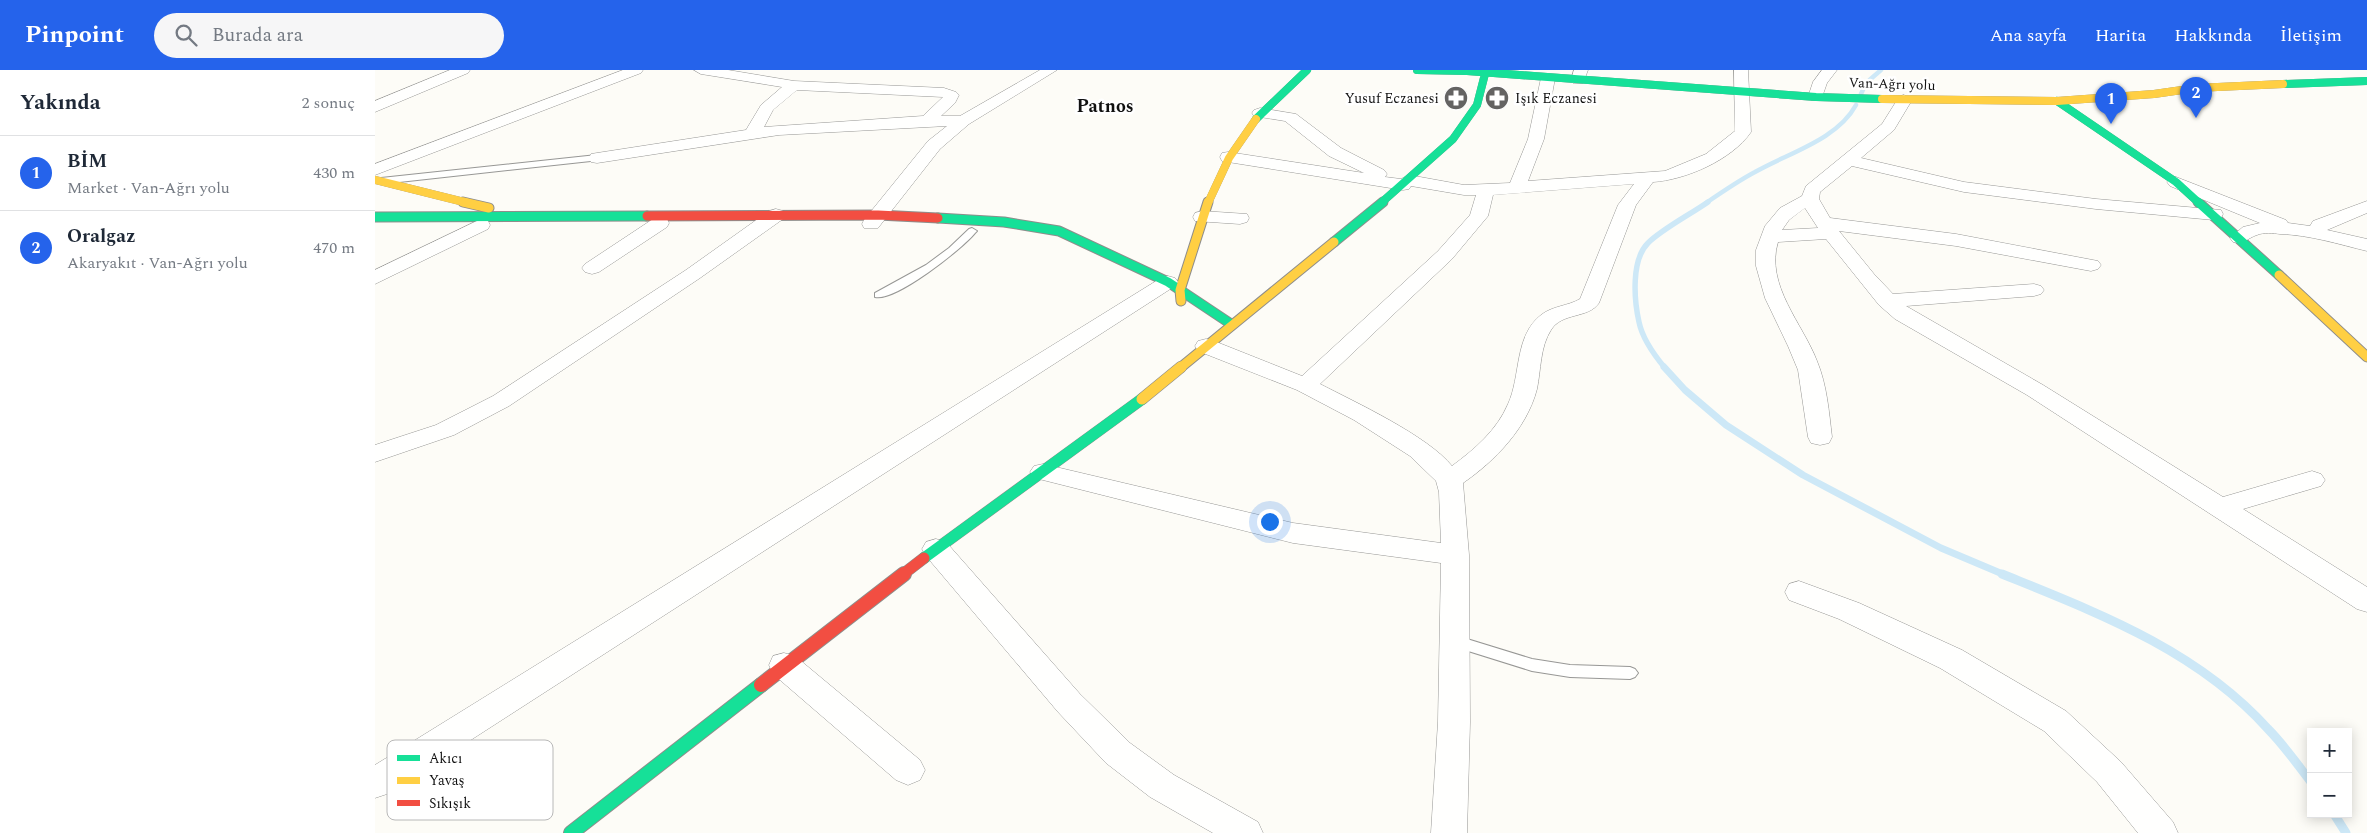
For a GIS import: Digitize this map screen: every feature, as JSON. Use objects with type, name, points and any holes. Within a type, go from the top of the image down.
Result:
[{"type":"street","points":[[431,70],[460,71]]},
{"type":"street","points":[[376,178],[636,70]]},
{"type":"street","points":[[701,70],[794,85],[944,93],[951,95],[951,98],[927,121]]},
{"type":"street","points":[[875,219],[934,145],[963,121],[1050,70]]},
{"type":"street","points":[[444,740],[1171,290],[1227,157],[1245,131],[1260,114],[1307,70]]},
{"type":"street","name":"Van-Ağrı yolu","points":[[1417,70],[1486,71],[1547,78],[1579,75],[1742,92],[1903,100],[2057,101],[2154,94],[2196,88],[2219,89],[2313,82],[2367,81]]},
{"type":"street","points":[[1227,157],[1456,189],[1517,188],[1668,176],[1712,158],[1743,132],[1741,70]]},
{"type":"street","points":[[1816,97],[1820,82],[1830,70]]},
{"type":"street","points":[[375,107],[460,71]]},
{"type":"street","points":[[571,833],[935,549],[1129,410],[1231,324],[1406,183],[1453,139],[1477,105],[1486,71]]},
{"type":"street","points":[[2313,82],[2301,72],[2367,75]]},
{"type":"street","points":[[2196,88],[2253,74]]},
{"type":"street","points":[[1517,188],[1536,139],[1547,78]]},
{"type":"street","points":[[753,134],[766,108],[794,85]]},
{"type":"street","points":[[1903,100],[1888,127],[1812,190],[1810,199],[1815,211],[1886,300],[1929,330],[2035,390],[2367,601]]},
{"type":"street","points":[[2057,101],[2176,182],[2214,214],[2367,357]]},
{"type":"street","points":[[1260,114],[1290,117],[1335,152],[1367,170],[1406,183]]},
{"type":"street","points":[[597,158],[753,134],[927,121],[963,121]]},
{"type":"street","points":[[1850,160],[1964,187],[2096,204],[2214,214]]},
{"type":"street","points":[[375,278],[486,221],[493,211],[483,204],[376,178]]},
{"type":"street","points":[[1449,480],[1469,467],[1493,443],[1510,421],[1519,406],[1525,390],[1535,342],[1542,327],[1548,320],[1580,309],[1589,303],[1627,205],[1647,178]]},
{"type":"street","points":[[2176,182],[2293,229],[2367,246]]},
{"type":"street","points":[[1305,384],[1445,255],[1479,216],[1485,199],[1484,190]]},
{"type":"street","points":[[410,226],[458,198]]},
{"type":"street","points":[[1810,199],[1796,204],[1782,214],[1769,237],[1763,262],[1773,294],[1806,361],[1816,392],[1820,437]]},
{"type":"street","points":[[2315,234],[2320,225],[2367,206]]},
{"type":"street","points":[[375,217],[423,217],[486,221],[660,223],[770,219]]},
{"type":"street","points":[[1202,217],[1240,218]]},
{"type":"street","points":[[375,454],[445,430],[501,401],[693,274],[770,219]]},
{"type":"street","points":[[875,219],[1046,240],[1171,290]]},
{"type":"street","points":[[375,227],[486,221],[875,219],[1004,222],[1059,231],[1231,324]]},
{"type":"street","points":[[592,268],[660,223]]},
{"type":"street","points":[[1769,237],[1828,228],[1956,240],[2091,265]]},
{"type":"street","points":[[2240,238],[2244,232],[2257,228],[2293,229]]},
{"type":"street","points":[[1886,300],[2034,290]]},
{"type":"street","points":[[1205,346],[1305,384],[1363,415],[1419,450],[1441,469],[1449,480],[1452,492],[1455,555],[1454,722],[1449,833]]},
{"type":"street","points":[[1043,472],[1293,533],[1455,555]]},
{"type":"street","points":[[2220,507],[2312,480]]},
{"type":"street","points":[[935,549],[1069,703],[1118,753],[1162,786],[1245,833]]},
{"type":"street","points":[[1799,592],[1857,614],[1951,659],[2055,721],[2109,772],[2160,833]]},
{"type":"street","points":[[784,665],[908,770]]},
{"type":"street","points":[[375,783],[387,776]]},
{"type":"lane","points":[[376,178],[597,158]]},
{"type":"lane","points":[[879,295],[907,281],[947,254],[964,241],[972,230]]},
{"type":"lane","points":[[1455,642],[1533,666],[1570,671],[1630,673]]},
{"type":"waterway","points":[[1861,94],[1866,83],[1881,70]]},
{"type":"waterway","points":[[1706,203],[1749,175],[1824,137],[1837,128],[1856,105]]},
{"type":"waterway","points":[[1665,368],[1649,346],[1639,322],[1635,292],[1636,270],[1639,259],[1648,243],[1708,202]]},
{"type":"waterway","points":[[1664,367],[1685,390],[1726,425],[1803,475],[1941,548],[2005,575]]},
{"type":"waterway","points":[[2002,574],[2110,619],[2144,636],[2210,677],[2240,701],[2268,729],[2307,777]]},
{"type":"waterway","points":[[2337,818],[2346,833]]},
{"type":"traffic: fast","points":[[1256,119],[1307,70]]},
{"type":"traffic: fast","points":[[1417,70],[1467,71],[1816,97],[1882,99]]},
{"type":"traffic: fast","points":[[1334,242],[1403,185],[1453,139],[1477,105],[1486,70]]},
{"type":"traffic: fast","points":[[2283,84],[2367,81]]},
{"type":"traffic: fast","points":[[2057,101],[2176,182],[2279,275]]},
{"type":"traffic: fast","points":[[375,217],[647,216]]},
{"type":"traffic: fast","points":[[938,218],[1004,222],[1059,231],[1168,282],[1231,324]]},
{"type":"traffic: fast","points":[[924,558],[1142,399]]},
{"type":"traffic: fast","points":[[571,833],[761,685]]},
{"type":"traffic: slow","points":[[1882,99],[2057,101],[2154,94],[2196,88],[2283,84]]},
{"type":"traffic: slow","points":[[1181,301],[1180,290],[1193,244],[1209,200],[1229,158],[1241,138],[1256,119]]},
{"type":"traffic: slow","points":[[375,180],[489,208]]},
{"type":"traffic: slow","points":[[1142,399],[1334,242]]},
{"type":"traffic: slow","points":[[2279,275],[2367,357]]},
{"type":"traffic: jam","points":[[647,216],[878,215],[938,218]]},
{"type":"traffic: jam","points":[[761,685],[924,558]]},
{"type":"place","name":"Yusuf Eczanesi","points":[[1456,98]]},
{"type":"place","name":"Işık Eczanesi","points":[[1497,98]]},
{"type":"place","name":"Oralgaz","points":[[2196,118]]},
{"type":"place","name":"BİM","points":[[2111,124]]},
{"type":"district","name":"Patnos","points":[[1105,106]]}]
